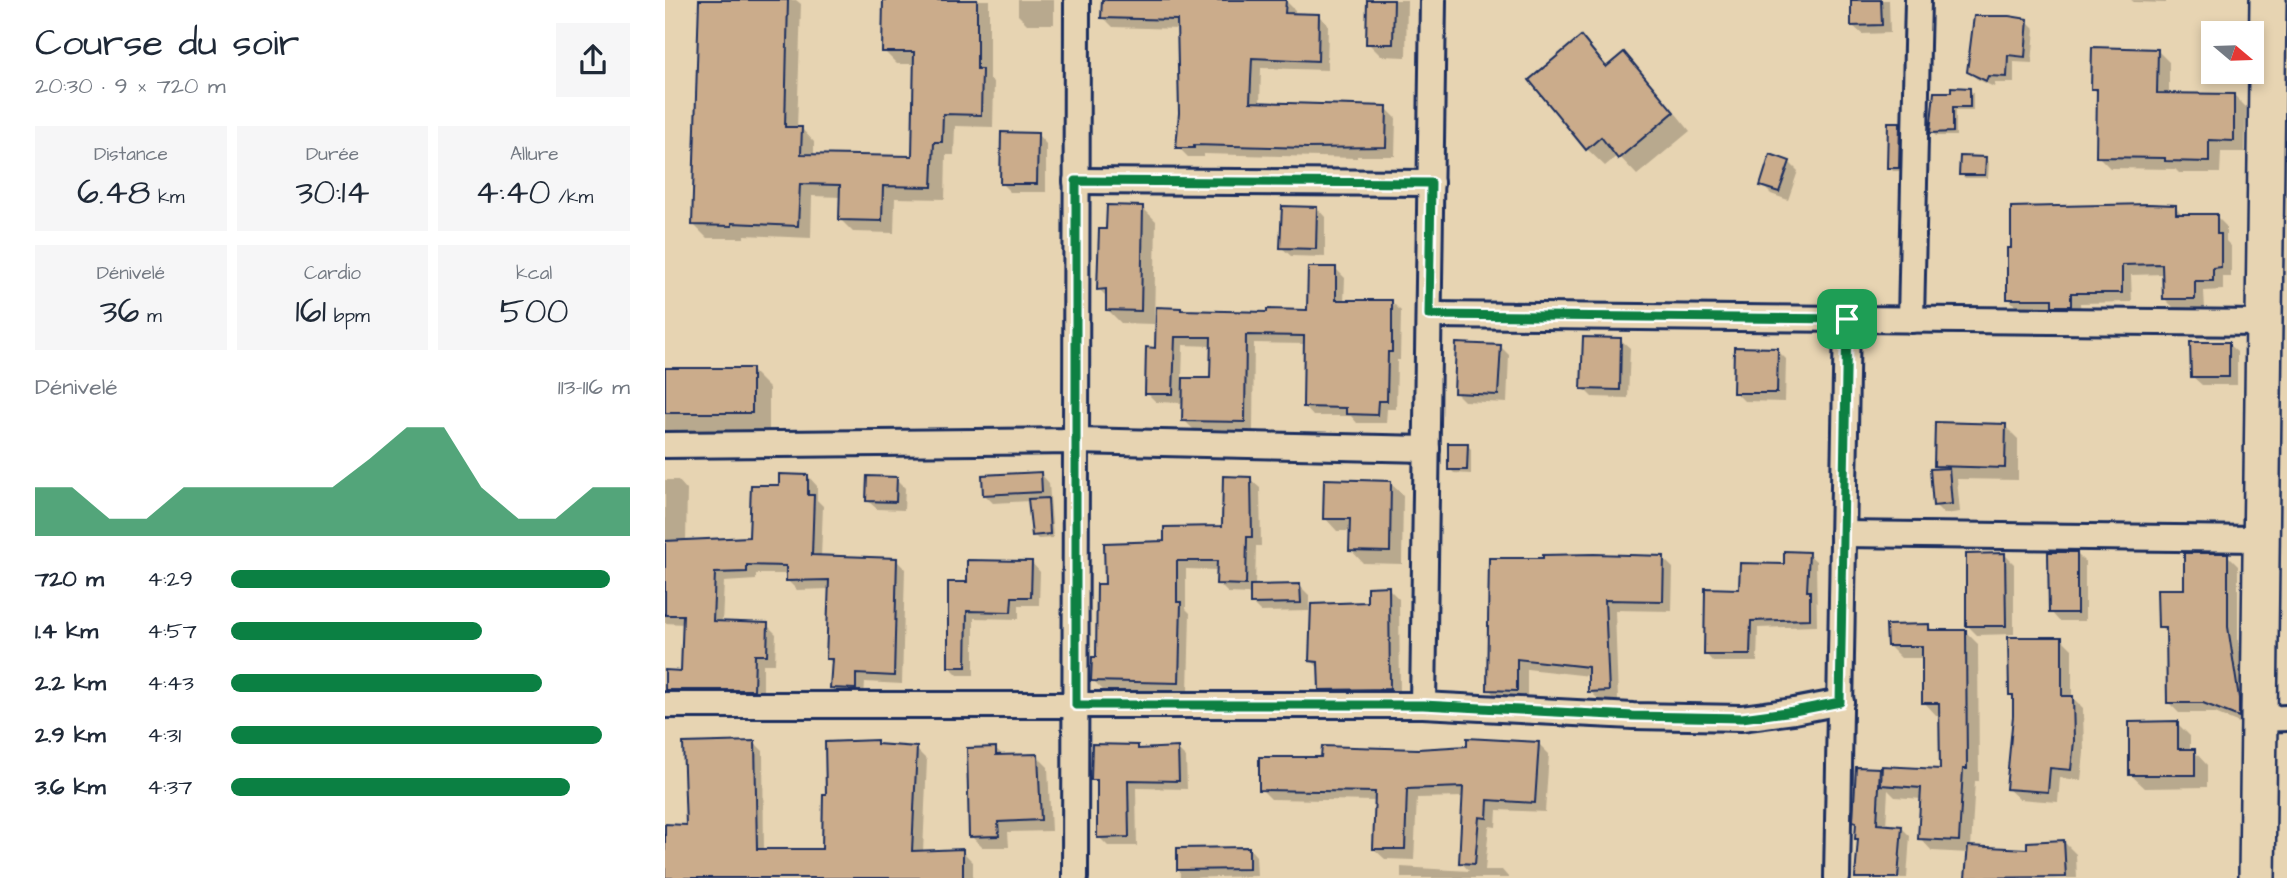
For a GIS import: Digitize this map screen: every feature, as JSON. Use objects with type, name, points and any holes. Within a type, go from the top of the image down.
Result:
[{"type":"street","points":[[1075,878],[1077,0]]},
{"type":"street","points":[[1423,705],[1433,0]]},
{"type":"street","points":[[1911,320],[1918,0]]},
{"type":"street","points":[[2257,878],[2274,718],[2261,539],[2268,0]]},
{"type":"street","points":[[1076,181],[1431,183]]},
{"type":"street","points":[[1429,315],[2264,323]]},
{"type":"street","points":[[1837,878],[1847,319]]},
{"type":"street","points":[[665,445],[1076,441],[1427,449]]},
{"type":"street","points":[[1843,534],[2261,539]]},
{"type":"street","points":[[665,705],[1423,705],[1633,716],[1742,718],[1840,702]]},
{"type":"building","points":[[699,0],[788,0],[785,127],[802,127],[801,154],[912,156],[914,52],[882,52],[883,0],[977,0],[977,69],[982,69],[981,115],[943,114],[942,142],[934,142],[932,187],[883,186],[882,221],[839,220],[840,185],[800,184],[798,226],[732,223],[732,226],[692,225]]},
{"type":"building","points":[[1102,0],[1286,0],[1285,13],[1319,14],[1318,61],[1252,58],[1250,102],[1387,106],[1386,147],[1194,145],[1194,148],[1176,148],[1179,113],[1177,20],[1101,18]]},
{"type":"building","points":[[1367,0],[1394,0],[1393,44],[1366,44]]},
{"type":"building","points":[[1851,0],[1881,0],[1882,25],[1851,26]]},
{"type":"building","points":[[1974,16],[2028,19],[2025,57],[2008,55],[2007,77],[1988,76],[1986,81],[1967,72]]},
{"type":"building","points":[[1581,36],[1606,67],[1624,52],[1674,112],[1618,159],[1601,137],[1586,150],[1529,80]]},
{"type":"building","points":[[2092,47],[2158,49],[2157,93],[2234,94],[2234,141],[2209,140],[2209,162],[2096,157],[2097,89],[2091,89]]},
{"type":"building","points":[[1951,87],[1970,88],[1970,107],[1953,107],[1953,132],[1930,133],[1934,92],[1951,92]]},
{"type":"building","points":[[1888,122],[1900,122],[1899,168],[1887,168]]},
{"type":"building","points":[[1001,132],[1038,133],[1037,184],[1000,184]]},
{"type":"building","points":[[1770,154],[1790,161],[1779,192],[1760,186]]},
{"type":"building","points":[[1960,156],[1986,157],[1985,175],[1959,175]]},
{"type":"building","points":[[1107,205],[1143,206],[1141,311],[1106,310],[1106,289],[1097,290],[1099,229],[1106,229]]},
{"type":"building","points":[[2176,205],[2176,214],[2217,214],[2217,234],[2221,234],[2221,267],[2213,268],[2213,281],[2195,281],[2195,299],[2163,299],[2162,264],[2122,265],[2122,293],[2071,293],[2071,306],[2052,306],[2052,299],[2007,299],[2007,248],[2011,248],[2011,207]]},
{"type":"building","points":[[1282,206],[1317,207],[1316,249],[1280,248]]},
{"type":"building","points":[[1308,267],[1336,267],[1336,300],[1392,300],[1392,352],[1388,352],[1387,401],[1378,401],[1377,415],[1346,414],[1346,408],[1303,407],[1304,336],[1246,335],[1245,422],[1182,421],[1183,378],[1210,378],[1211,337],[1175,337],[1173,394],[1145,394],[1146,347],[1155,348],[1156,307],[1267,312],[1267,309],[1307,310]]},
{"type":"building","points":[[1583,337],[1621,338],[1620,390],[1581,389]]},
{"type":"building","points":[[2190,342],[2229,342],[2229,377],[2191,377]]},
{"type":"building","points":[[1456,343],[1501,345],[1498,395],[1454,393]]},
{"type":"building","points":[[1734,347],[1778,348],[1777,393],[1733,393]]},
{"type":"building","points":[[665,368],[752,368],[752,413],[665,413]]},
{"type":"building","points":[[1935,422],[2006,424],[2005,468],[1934,466]]},
{"type":"building","points":[[1448,443],[1468,443],[1467,470],[1448,470]]},
{"type":"building","points":[[1949,468],[1952,504],[1933,506],[1930,469]]},
{"type":"building","points":[[1041,472],[1042,492],[983,495],[982,475]]},
{"type":"building","points":[[779,474],[808,475],[808,495],[814,495],[812,555],[897,558],[894,676],[856,674],[856,689],[830,688],[832,659],[826,659],[829,580],[786,581],[786,566],[747,565],[747,572],[715,573],[713,621],[768,623],[767,655],[755,655],[754,690],[665,690],[665,670],[681,671],[683,615],[665,615],[665,541],[749,537],[751,485],[779,485]]},
{"type":"building","points":[[867,476],[897,477],[896,502],[866,501]]},
{"type":"building","points":[[1223,476],[1251,477],[1252,537],[1247,537],[1246,585],[1216,584],[1217,561],[1177,561],[1177,602],[1181,602],[1179,683],[1091,681],[1092,657],[1096,657],[1097,584],[1105,584],[1104,543],[1164,541],[1164,527],[1222,526]]},
{"type":"building","points":[[1324,479],[1391,481],[1390,552],[1349,551],[1350,519],[1323,519]]},
{"type":"building","points":[[1048,498],[1050,534],[1032,536],[1028,499]]},
{"type":"building","points":[[1784,551],[1809,552],[1807,591],[1810,591],[1810,619],[1751,621],[1750,655],[1704,655],[1705,588],[1739,589],[1740,563],[1784,564]]},
{"type":"building","points":[[2048,552],[2077,552],[2077,613],[2049,613]]},
{"type":"building","points":[[2005,553],[2006,626],[1966,626],[1966,554]]},
{"type":"building","points":[[2184,553],[2228,553],[2228,627],[2239,698],[2239,717],[2203,703],[2167,703],[2166,627],[2158,627],[2157,589],[2184,589]]},
{"type":"building","points":[[1594,554],[1664,556],[1663,601],[1605,600],[1609,691],[1588,692],[1588,667],[1517,659],[1517,691],[1487,690],[1489,558]]},
{"type":"building","points":[[967,560],[1032,561],[1031,597],[1012,597],[1011,612],[967,611],[966,667],[948,667],[948,582],[967,582]]},
{"type":"building","points":[[1300,584],[1301,603],[1250,604],[1250,585]]},
{"type":"building","points":[[1389,586],[1390,689],[1319,690],[1318,662],[1309,661],[1311,604],[1367,602],[1367,587]]},
{"type":"building","points":[[1929,624],[1929,630],[1966,630],[1967,769],[1963,769],[1959,841],[1918,839],[1921,788],[1881,785],[1882,766],[1940,769],[1939,703],[1922,703],[1922,646],[1887,646],[1886,625]]},
{"type":"building","points":[[2008,637],[2062,637],[2062,696],[2073,696],[2074,741],[2071,770],[2050,768],[2048,792],[2006,789],[2013,716],[2013,695],[2009,695]]},
{"type":"building","points":[[2178,721],[2178,749],[2195,749],[2195,775],[2129,775],[2129,722]]},
{"type":"building","points":[[1467,738],[1539,742],[1535,803],[1488,800],[1487,818],[1479,817],[1475,864],[1459,863],[1463,787],[1407,789],[1405,849],[1373,849],[1375,792],[1259,790],[1259,757],[1321,757],[1322,746],[1418,749],[1467,746]]},
{"type":"building","points":[[877,740],[877,744],[917,747],[912,851],[963,849],[963,878],[665,878],[665,824],[686,825],[683,743],[755,741],[757,849],[822,849],[823,794],[826,794],[825,742]]},
{"type":"building","points":[[1092,744],[1138,745],[1138,749],[1178,747],[1179,781],[1128,780],[1129,837],[1097,838],[1097,780],[1091,780]]},
{"type":"building","points":[[996,747],[996,755],[1038,754],[1041,820],[998,822],[999,836],[969,837],[967,748]]},
{"type":"building","points":[[1856,767],[1880,768],[1877,824],[1902,826],[1898,878],[1855,878],[1858,839],[1855,839],[1856,822],[1853,821]]},
{"type":"building","points":[[2064,840],[2066,877],[1965,878],[1968,846],[2027,849],[2027,842]]},
{"type":"building","points":[[1249,847],[1249,869],[1177,870],[1177,848]]},
{"type":"route","points":[[1076,181],[1431,183],[1429,315],[1847,319],[1840,702],[1742,718],[1633,716],[1423,705],[1076,705],[1076,181]]}]
